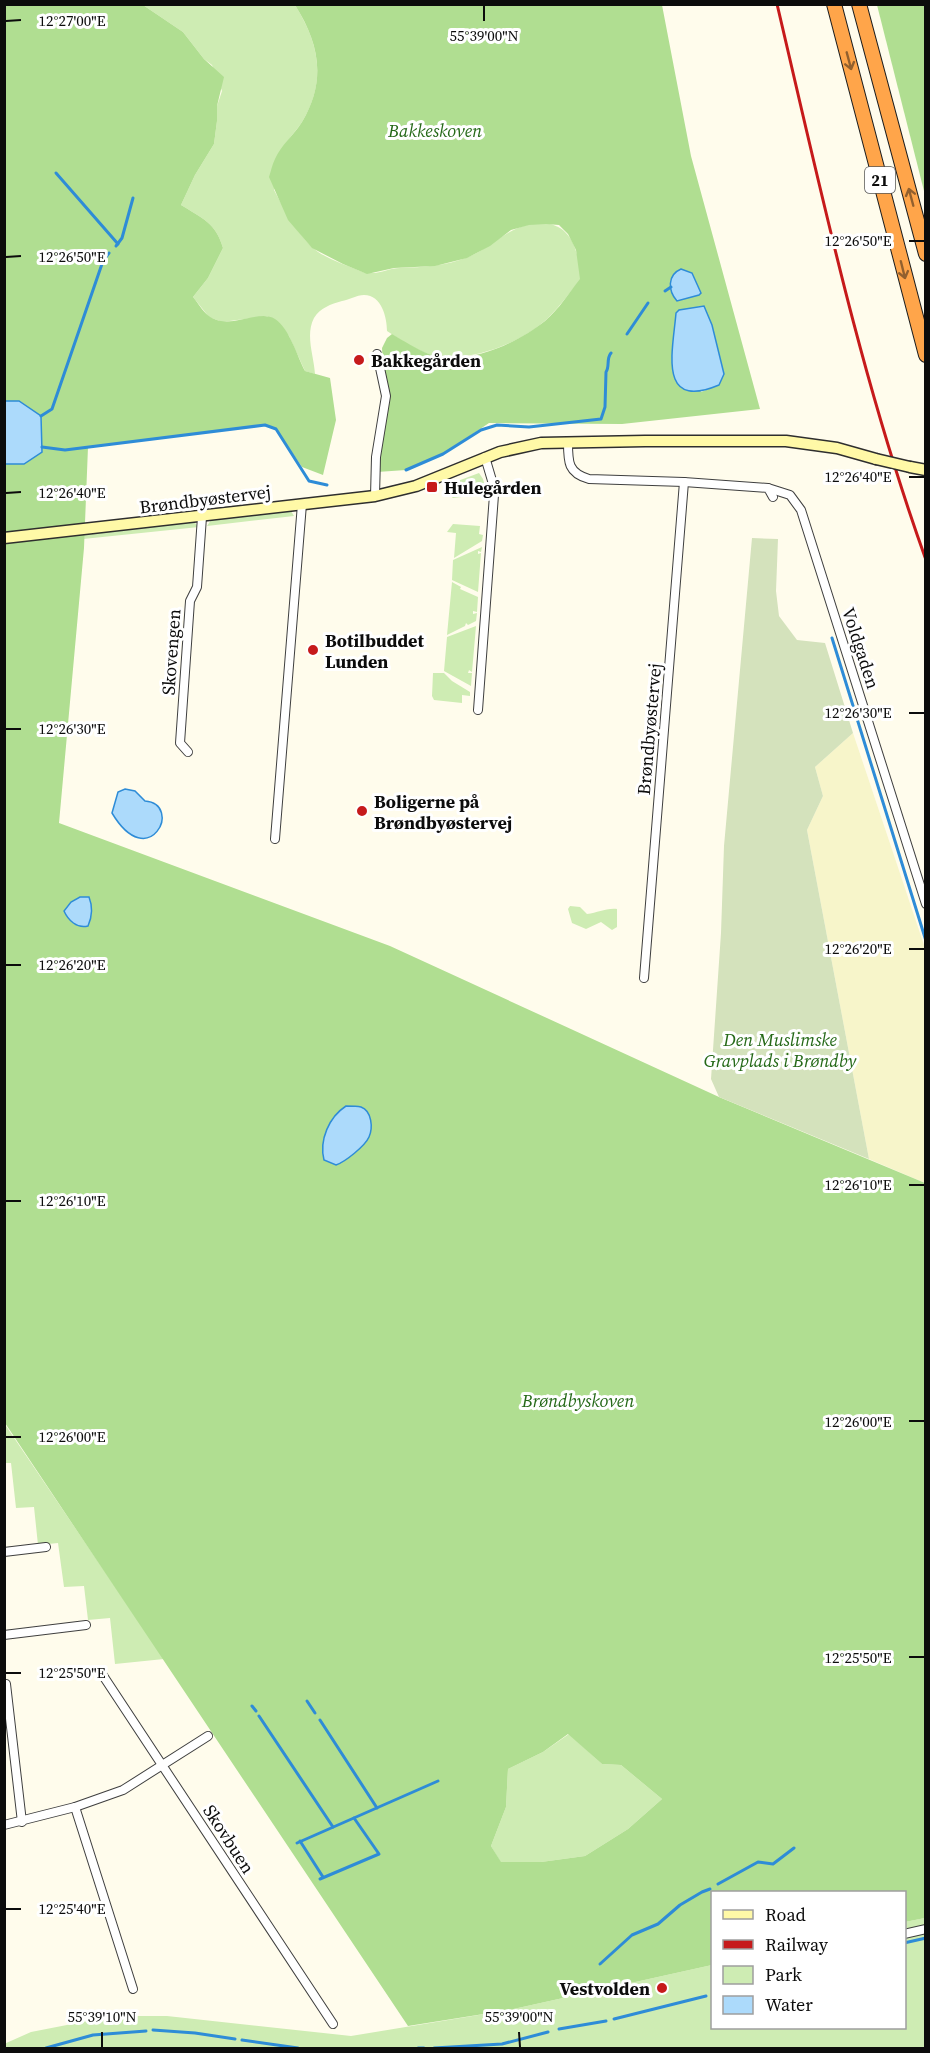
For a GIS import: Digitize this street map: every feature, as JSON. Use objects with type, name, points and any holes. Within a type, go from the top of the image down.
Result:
[{"type":"highway","name":"21","points":[[834,4],[926,355]]},
{"type":"highway","name":"21","points":[[859,4],[926,254]]},
{"type":"street","points":[[375,496],[376,457],[386,396],[377,354]]},
{"type":"street","name":"Brøndbyøstervej","points":[[4,538],[375,496],[416,486],[485,457],[541,443],[786,441],[837,448],[926,470]]},
{"type":"street","points":[[568,442],[570,465],[582,476],[597,479],[768,488],[773,497]]},
{"type":"street","points":[[478,710],[494,495],[485,457]]},
{"type":"street","name":"Brøndbyøstervej","points":[[644,978],[684,482]]},
{"type":"street","name":"Voldgaden","points":[[768,488],[790,495],[801,510],[926,904]]},
{"type":"street","points":[[275,839],[302,504]]},
{"type":"street","name":"Skovengen","points":[[188,752],[180,743],[190,601],[197,587],[202,517]]},
{"type":"street","points":[[4,1552],[46,1547]]},
{"type":"street","points":[[4,1635],[86,1625]]},
{"type":"street","name":"Skovbuen","points":[[100,1671],[333,2024]]},
{"type":"street","points":[[6,1684],[22,1822]]},
{"type":"street","points":[[4,1826],[75,1808],[123,1790],[208,1736]]},
{"type":"street","points":[[75,1808],[133,1989]]},
{"type":"street","points":[[906,1934],[926,1929]]},
{"type":"shaded area","points":[[853,733],[925,948],[925,1183],[869,1159],[807,830],[823,796],[815,767]]},
{"type":"green space","name":"Brøndbyskoven","points":[[4,5],[143,5],[183,32],[204,59],[224,77],[217,106],[214,144],[195,175],[181,205],[212,227],[223,248],[208,278],[193,297],[207,314],[220,321],[237,321],[261,316],[275,319],[280,323],[289,336],[305,371],[330,378],[336,420],[323,475],[302,467],[276,429],[265,425],[88,447],[84,548],[59,823],[390,946],[719,1097],[925,1183],[925,1918],[906,1922],[906,1891],[711,1891],[711,1965],[509,2010],[408,2026],[5,1423],[4,464],[24,464],[42,451],[41,416],[19,401],[5,401]],"holes":[[[80,897],[91,901],[90,920],[74,924],[66,915]],[[568,1734],[602,1764],[621,1765],[662,1799],[628,1829],[585,1856],[541,1862],[501,1862],[491,1846],[506,1807],[508,1769],[543,1752]]]},
{"type":"green space","points":[[143,5],[295,5],[310,34],[317,62],[317,77],[310,107],[287,142],[274,190],[301,235],[319,253],[366,273],[377,273],[396,268],[434,265],[468,257],[519,227],[541,223],[561,229],[568,236],[577,255],[581,279],[548,318],[524,336],[494,349],[462,357],[426,353],[387,331],[382,308],[370,296],[358,296],[334,304],[319,312],[311,325],[310,338],[315,374],[305,371],[289,336],[267,316],[222,322],[209,317],[193,297],[208,278],[223,248],[212,227],[181,205],[195,175],[214,144],[217,106],[222,91],[212,65],[204,59],[183,32]]},
{"type":"green space","name":"Bakkeskoven","points":[[295,5],[662,5],[691,156],[760,409],[622,424],[489,423],[443,454],[414,467],[406,470],[377,472],[386,419],[382,348],[387,338],[392,334],[429,354],[459,358],[505,345],[545,321],[580,279],[576,250],[568,234],[559,225],[546,224],[529,225],[511,230],[490,246],[467,258],[435,266],[394,268],[367,274],[312,248],[288,220],[269,177],[278,154],[302,122],[315,91],[317,62],[310,33]],"holes":[[[692,273],[701,293],[671,290],[670,283]],[[676,313],[712,325],[724,374],[719,385],[701,392],[675,328]]]},
{"type":"green space","points":[[877,5],[925,5],[925,195]]},
{"type":"green space","points":[[479,473],[487,494],[453,498],[447,493],[455,482]]},
{"type":"green space","points":[[291,511],[294,516],[207,526],[211,520]]},
{"type":"green space","points":[[194,522],[199,527],[6,547],[8,542]]},
{"type":"green space","points":[[453,524],[480,526],[479,534],[483,535],[482,541],[454,558],[456,533],[447,532]]},
{"type":"green space","name":"Den Muslimske Gravplads i Brøndby","points":[[752,538],[778,539],[776,591],[779,616],[797,640],[825,643],[853,733],[815,767],[823,796],[807,830],[869,1159],[719,1097],[711,1079],[721,933],[724,846]]},
{"type":"green space","points":[[482,547],[481,552],[478,551],[478,554],[481,553],[478,592],[452,580],[453,560]]},
{"type":"green space","points":[[452,582],[461,587],[460,589],[478,597],[477,612],[473,611],[473,614],[477,613],[476,621],[468,625],[466,623],[465,626],[447,635]]},
{"type":"green space","points":[[476,626],[472,672],[469,670],[468,673],[472,673],[471,686],[444,671],[447,637]]},
{"type":"green space","points":[[433,673],[444,673],[470,692],[470,696],[462,695],[462,703],[434,700],[432,696]]},
{"type":"green space","points":[[570,906],[580,907],[587,914],[617,909],[617,927],[612,930],[601,922],[586,929],[572,923],[568,909]]},
{"type":"green space","points":[[4,1423],[164,1659],[115,1664],[110,1618],[88,1620],[84,1586],[64,1587],[58,1543],[38,1545],[34,1507],[16,1508],[11,1463],[5,1463]]},
{"type":"green space","points":[[569,1734],[602,1764],[621,1765],[662,1799],[628,1829],[585,1856],[541,1862],[501,1863],[491,1846],[506,1807],[508,1769],[543,1752]]},
{"type":"green space","name":"Vestvolden","points":[[925,1918],[925,2048],[5,2048],[4,2044],[31,2032],[113,2016],[167,2016],[351,2036],[509,2010],[711,1965],[711,2029],[906,2029],[906,1922]]},
{"type":"water","points":[[681,269],[692,273],[701,293],[677,301],[670,283],[673,275]]},
{"type":"water","points":[[704,306],[712,325],[724,374],[719,385],[699,391],[686,390],[677,383],[673,373],[676,313],[679,310]]},
{"type":"water","points":[[5,401],[19,401],[41,416],[42,452],[24,464],[5,464]]},
{"type":"water","points":[[125,789],[135,791],[145,801],[156,805],[162,813],[157,831],[149,837],[138,838],[126,830],[112,813],[118,792]]},
{"type":"water","points":[[80,897],[89,897],[92,912],[88,926],[84,927],[73,923],[64,911],[71,902]]},
{"type":"water","points":[[346,1106],[365,1109],[371,1120],[371,1129],[363,1145],[336,1165],[324,1160],[324,1137],[330,1123]]},
{"type":"waterway","points":[[56,173],[118,244]]},
{"type":"waterway","points":[[116,246],[122,238],[133,198]]},
{"type":"waterway","points":[[41,416],[52,409],[103,261],[109,253]]},
{"type":"waterway","points":[[665,291],[671,287]]},
{"type":"waterway","points":[[627,334],[648,303]]},
{"type":"waterway","points":[[406,470],[443,454],[481,430],[497,425],[529,427],[601,419],[605,407],[606,372],[611,353]]},
{"type":"waterway","points":[[42,447],[65,450],[265,425],[276,429],[309,481],[327,485]]},
{"type":"waterway","points":[[832,638],[926,941]]},
{"type":"waterway","points":[[307,1701],[315,1713]]},
{"type":"waterway","points":[[252,1706],[256,1711]]},
{"type":"waterway","points":[[259,1716],[333,1827]]},
{"type":"waterway","points":[[320,1720],[377,1808]]},
{"type":"waterway","points":[[297,1843],[438,1781]]},
{"type":"waterway","points":[[320,1879],[379,1854],[354,1818]]},
{"type":"waterway","points":[[300,1841],[323,1877]]},
{"type":"waterway","points":[[718,1884],[758,1862],[773,1864],[794,1848]]},
{"type":"waterway","points":[[600,1964],[632,1935],[658,1924],[680,1905],[710,1889]]},
{"type":"waterway","points":[[906,1943],[926,1938]]},
{"type":"waterway","points":[[614,2019],[706,1996]]},
{"type":"waterway","points":[[559,2029],[606,2021]]},
{"type":"waterway","points":[[153,2030],[235,2039]]},
{"type":"waterway","points":[[46,2048],[93,2035],[146,2031]]},
{"type":"waterway","points":[[434,2048],[502,2044],[548,2032]]},
{"type":"waterway","points":[[242,2040],[298,2048]]},
{"type":"waterway","points":[[418,2048],[424,2048]]},
{"type":"railway","points":[[777,4],[826,214],[862,354],[881,423],[926,560]]},
{"type":"place","name":"Bakkegården","points":[[359,360]]},
{"type":"place","name":"Hulegården","points":[[432,487]]},
{"type":"place","name":"Botilbuddet Lunden","points":[[313,650]]},
{"type":"place","name":"Boligerne på Brøndbyøstervej","points":[[362,811]]},
{"type":"place","name":"Vestvolden","points":[[662,1988]]}]
